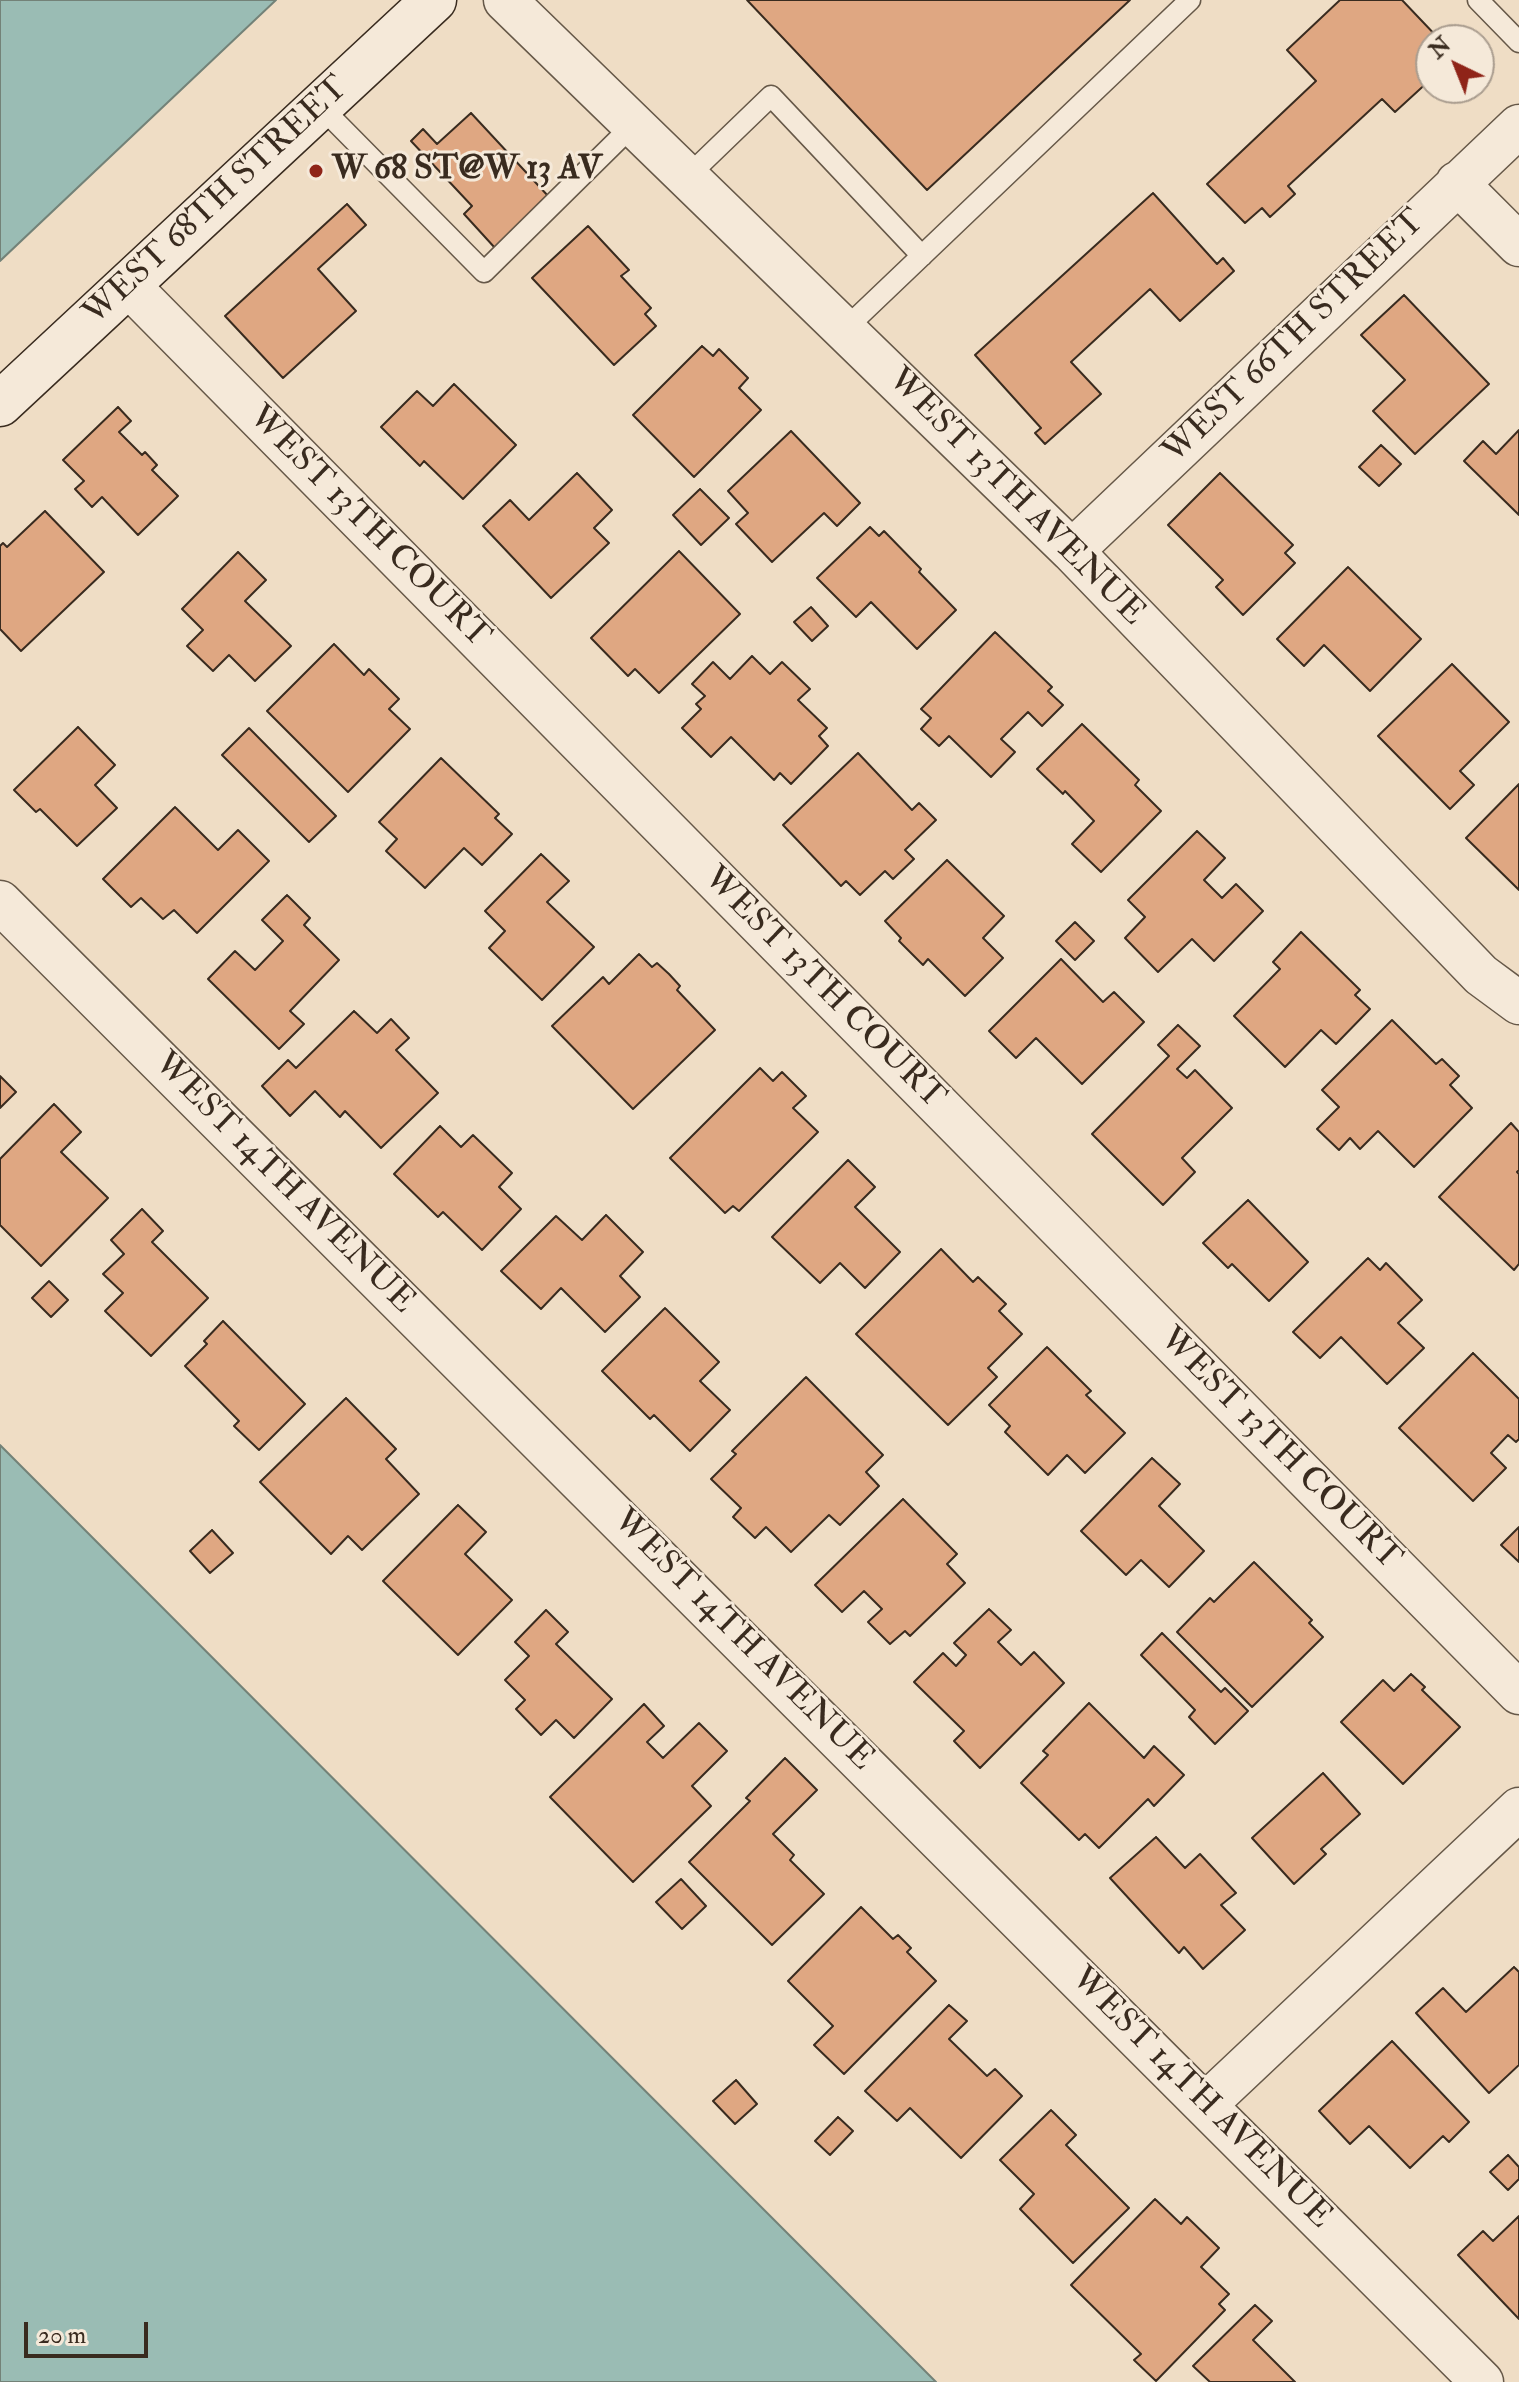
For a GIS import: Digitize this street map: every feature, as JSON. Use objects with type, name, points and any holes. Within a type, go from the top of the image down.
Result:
[{"type":"main road","name":"WEST 68TH STREET","points":[[0,404],[320,106],[412,7]]},
{"type":"street","name":"WEST 13TH AVENUE","points":[[505,0],[1072,551],[1481,975],[1519,1003]]},
{"type":"street","name":"WEST 66TH STREET","points":[[1072,551],[1519,126]]},
{"type":"street","points":[[1457,183],[1519,245]]},
{"type":"street","name":"WEST 13TH COURT","points":[[128,285],[1519,1693]]},
{"type":"street","name":"WEST 14TH AVENUE","points":[[0,902],[1482,2382]]},
{"type":"street","points":[[1206,2104],[1519,1809]]},
{"type":"lane","points":[[844,330],[1190,0]]},
{"type":"lane","points":[[1478,0],[1519,42]]},
{"type":"lane","points":[[687,177],[771,96],[922,256]]},
{"type":"lane","points":[[320,106],[484,272],[633,125]]},
{"type":"water","points":[[0,0],[276,0],[0,261]]},
{"type":"water","points":[[0,1445],[936,2382],[0,2382]]},
{"type":"building","points":[[747,0],[1130,0],[927,190]]},
{"type":"building","points":[[1340,0],[1402,0],[1425,24],[1415,24],[1415,94],[1395,112],[1382,99],[1288,186],[1295,194],[1270,217],[1262,208],[1245,223],[1207,184],[1316,81],[1287,50]]},
{"type":"building","points":[[471,113],[549,197],[495,248],[464,214],[472,206],[411,141],[423,129],[437,144]]},
{"type":"building","points":[[1153,193],[1217,264],[1223,258],[1234,271],[1180,321],[1150,289],[1071,362],[1101,394],[1045,444],[1035,433],[1041,428],[975,355]]},
{"type":"building","points":[[347,204],[366,225],[318,269],[356,311],[283,378],[225,316]]},
{"type":"building","points":[[588,226],[629,270],[621,276],[651,308],[645,314],[656,326],[614,365],[532,278]]},
{"type":"building","points":[[1404,295],[1489,384],[1415,454],[1373,411],[1405,380],[1361,335]]},
{"type":"building","points":[[702,346],[713,356],[719,349],[748,378],[739,388],[761,410],[694,477],[633,415]]},
{"type":"building","points":[[454,384],[516,445],[463,499],[424,461],[420,466],[381,427],[417,391],[433,406]]},
{"type":"building","points":[[118,407],[131,421],[119,432],[157,465],[152,470],[178,496],[138,535],[102,497],[92,507],[75,489],[84,481],[63,460]]},
{"type":"building","points":[[1519,430],[1519,515],[1464,461],[1483,441],[1496,454]]},
{"type":"building","points":[[791,431],[860,503],[837,526],[824,513],[772,562],[736,524],[748,513],[728,491]]},
{"type":"building","points":[[1381,445],[1401,464],[1379,486],[1359,467]]},
{"type":"building","points":[[577,473],[612,510],[594,528],[609,543],[551,598],[483,526],[510,500],[529,520]]},
{"type":"building","points":[[1220,473],[1293,545],[1285,553],[1295,563],[1243,615],[1216,587],[1223,580],[1168,525]]},
{"type":"building","points":[[700,489],[729,518],[701,545],[673,515]]},
{"type":"building","points":[[45,511],[104,572],[21,651],[0,629],[0,546],[3,543],[7,547]]},
{"type":"building","points":[[870,527],[879,536],[884,531],[956,610],[917,649],[871,602],[856,617],[817,578]]},
{"type":"building","points":[[679,551],[740,614],[659,693],[635,669],[628,676],[591,638]]},
{"type":"building","points":[[238,552],[266,580],[245,601],[291,646],[255,681],[229,655],[213,671],[187,646],[203,630],[182,609]]},
{"type":"building","points":[[1348,567],[1421,639],[1370,691],[1324,645],[1304,666],[1277,639]]},
{"type":"building","points":[[811,607],[828,626],[812,641],[794,622]]},
{"type":"building","points":[[995,632],[1052,687],[1048,691],[1063,705],[1042,726],[1028,712],[1001,739],[1015,752],[991,777],[949,736],[939,746],[921,729],[931,718],[921,709]]},
{"type":"building","points":[[334,644],[364,675],[369,669],[399,699],[389,709],[410,729],[348,792],[267,711]]},
{"type":"building","points":[[752,656],[770,674],[782,662],[810,689],[798,700],[827,728],[819,736],[828,746],[791,784],[780,773],[774,780],[731,737],[711,757],[682,728],[701,709],[696,704],[705,696],[692,684],[713,662],[730,679]]},
{"type":"building","points":[[1452,664],[1509,722],[1460,771],[1474,785],[1450,809],[1378,736]]},
{"type":"building","points":[[1082,724],[1139,780],[1135,785],[1161,811],[1101,872],[1072,844],[1094,821],[1065,791],[1063,794],[1037,769]]},
{"type":"building","points":[[78,727],[115,765],[95,785],[117,808],[77,846],[40,809],[36,812],[14,790]]},
{"type":"building","points":[[249,728],[336,816],[309,842],[222,755]]},
{"type":"building","points":[[858,753],[912,810],[919,803],[936,820],[905,850],[914,859],[893,879],[885,871],[860,895],[846,881],[841,886],[783,825]]},
{"type":"building","points":[[441,758],[499,814],[495,818],[512,834],[482,865],[464,848],[425,888],[386,851],[397,839],[379,822]]},
{"type":"building","points":[[1519,784],[1519,890],[1466,838]]},
{"type":"building","points":[[175,807],[218,850],[238,830],[269,861],[197,933],[174,910],[163,919],[141,898],[131,907],[103,879]]},
{"type":"building","points":[[1197,831],[1225,858],[1204,880],[1222,898],[1236,884],[1263,911],[1214,961],[1192,939],[1158,972],[1125,938],[1145,917],[1128,900]]},
{"type":"building","points":[[541,854],[569,881],[547,902],[594,947],[542,1000],[489,948],[505,931],[485,911]]},
{"type":"building","points":[[947,860],[1004,916],[983,938],[1003,958],[965,996],[928,959],[923,965],[899,941],[901,938],[885,921]]},
{"type":"building","points":[[287,895],[310,918],[304,925],[339,960],[290,1011],[304,1024],[279,1049],[208,979],[235,951],[255,970],[283,941],[262,920]]},
{"type":"building","points":[[1075,922],[1094,941],[1075,960],[1056,941]]},
{"type":"building","points":[[1301,932],[1360,990],[1355,995],[1370,1009],[1336,1044],[1321,1030],[1285,1067],[1234,1016],[1280,969],[1273,962]]},
{"type":"building","points":[[639,954],[652,967],[657,963],[669,974],[680,986],[677,990],[715,1030],[633,1109],[552,1026],[603,977],[609,984]]},
{"type":"building","points":[[1061,959],[1103,1002],[1114,992],[1144,1022],[1082,1084],[1036,1038],[1016,1058],[989,1031]]},
{"type":"building","points":[[354,1011],[377,1033],[391,1019],[409,1038],[396,1050],[438,1093],[381,1148],[345,1111],[340,1117],[315,1091],[290,1116],[262,1086],[288,1060],[296,1068]]},
{"type":"building","points":[[1392,1020],[1436,1064],[1442,1059],[1459,1076],[1450,1085],[1472,1108],[1414,1167],[1378,1131],[1360,1149],[1350,1138],[1339,1150],[1317,1129],[1339,1107],[1322,1090]]},
{"type":"building","points":[[1178,1025],[1200,1046],[1177,1069],[1187,1078],[1195,1070],[1232,1108],[1182,1158],[1195,1172],[1163,1205],[1092,1134],[1169,1056],[1158,1045]]},
{"type":"building","points":[[760,1068],[773,1081],[782,1072],[806,1096],[793,1108],[818,1132],[739,1211],[733,1206],[725,1213],[670,1158]]},
{"type":"building","points":[[0,1076],[16,1092],[0,1108]]},
{"type":"building","points":[[54,1104],[81,1132],[61,1152],[108,1198],[41,1266],[0,1225],[0,1159]]},
{"type":"building","points":[[1511,1123],[1519,1132],[1519,1264],[1514,1270],[1439,1197]]},
{"type":"building","points":[[440,1126],[461,1147],[473,1135],[512,1173],[499,1187],[521,1209],[482,1250],[443,1212],[438,1217],[394,1174]]},
{"type":"building","points":[[848,1160],[875,1187],[855,1207],[900,1252],[865,1288],[840,1263],[820,1283],[772,1237]]},
{"type":"building","points":[[1248,1200],[1308,1262],[1269,1301],[1232,1264],[1228,1268],[1203,1243]]},
{"type":"building","points":[[142,1209],[163,1231],[152,1242],[208,1298],[151,1356],[105,1311],[123,1293],[103,1274],[124,1254],[111,1240]]},
{"type":"building","points":[[606,1215],[643,1252],[620,1276],[640,1297],[605,1332],[561,1288],[541,1309],[501,1271],[556,1216],[582,1240]]},
{"type":"building","points":[[941,1249],[973,1282],[978,1277],[1006,1304],[999,1311],[1022,1334],[988,1368],[997,1377],[948,1425],[856,1334]]},
{"type":"building","points":[[1368,1258],[1380,1270],[1386,1263],[1422,1300],[1398,1323],[1424,1348],[1387,1384],[1341,1337],[1320,1358],[1293,1332]]},
{"type":"building","points":[[49,1281],[68,1300],[51,1317],[32,1298]]},
{"type":"building","points":[[665,1308],[719,1362],[700,1381],[730,1410],[690,1451],[654,1415],[650,1419],[602,1371]]},
{"type":"building","points":[[223,1321],[305,1404],[259,1450],[234,1426],[239,1421],[185,1366],[207,1344],[204,1341]]},
{"type":"building","points":[[1047,1347],[1091,1391],[1086,1395],[1125,1433],[1085,1473],[1067,1455],[1048,1475],[1005,1432],[1010,1426],[989,1405]]},
{"type":"building","points":[[1473,1353],[1519,1399],[1519,1439],[1516,1442],[1508,1435],[1491,1453],[1506,1468],[1473,1501],[1399,1428]]},
{"type":"building","points":[[806,1377],[883,1455],[866,1472],[879,1486],[840,1525],[829,1515],[791,1552],[766,1527],[755,1538],[733,1517],[741,1508],[711,1479],[736,1454],[732,1451]]},
{"type":"building","points":[[346,1398],[396,1449],[386,1459],[419,1494],[362,1550],[348,1536],[331,1554],[260,1482]]},
{"type":"building","points":[[1152,1458],[1180,1484],[1159,1506],[1204,1551],[1169,1587],[1141,1560],[1126,1575],[1081,1531]]},
{"type":"building","points":[[903,1499],[957,1554],[947,1564],[965,1583],[910,1636],[905,1631],[890,1644],[868,1622],[882,1609],[864,1591],[842,1612],[815,1585]]},
{"type":"building","points":[[458,1505],[486,1532],[465,1554],[512,1600],[458,1655],[383,1581]]},
{"type":"building","points":[[1519,1527],[1519,1562],[1501,1545]]},
{"type":"building","points":[[212,1530],[233,1553],[210,1573],[190,1551]]},
{"type":"building","points":[[1254,1562],[1312,1620],[1309,1623],[1323,1637],[1252,1707],[1177,1632],[1210,1598],[1214,1602]]},
{"type":"building","points":[[989,1609],[1011,1630],[998,1642],[1021,1665],[1034,1652],[1064,1683],[980,1768],[954,1741],[964,1731],[914,1682],[943,1653],[956,1666],[966,1655],[954,1643]]},
{"type":"building","points":[[546,1610],[568,1632],[556,1644],[612,1699],[574,1738],[556,1720],[541,1735],[516,1709],[525,1700],[505,1680],[529,1656],[515,1642]]},
{"type":"building","points":[[1162,1633],[1221,1692],[1225,1688],[1248,1711],[1215,1744],[1189,1717],[1195,1710],[1141,1655]]},
{"type":"building","points":[[1411,1674],[1425,1687],[1422,1690],[1460,1727],[1403,1784],[1341,1722],[1383,1680],[1394,1691]]},
{"type":"building","points":[[1089,1703],[1144,1758],[1154,1746],[1184,1775],[1154,1806],[1148,1799],[1099,1848],[1085,1834],[1079,1840],[1021,1783],[1048,1755],[1043,1751]]},
{"type":"building","points":[[644,1704],[664,1726],[647,1742],[663,1758],[699,1723],[727,1751],[692,1786],[711,1806],[633,1882],[550,1797]]},
{"type":"building","points":[[785,1758],[817,1790],[773,1834],[794,1855],[790,1860],[824,1894],[772,1945],[689,1862],[750,1801],[746,1798]]},
{"type":"building","points":[[1323,1773],[1360,1814],[1321,1849],[1326,1854],[1294,1884],[1252,1838]]},
{"type":"building","points":[[1156,1837],[1185,1868],[1200,1854],[1236,1893],[1221,1905],[1245,1930],[1203,1969],[1184,1947],[1179,1953],[1110,1878]]},
{"type":"building","points":[[681,1879],[706,1906],[682,1929],[656,1902]]},
{"type":"building","points":[[861,1907],[893,1939],[898,1935],[911,1948],[907,1952],[936,1981],[844,2074],[814,2045],[833,2026],[788,1981]]},
{"type":"building","points":[[1514,1967],[1519,1972],[1519,2065],[1489,2093],[1416,2013],[1443,1988],[1466,2012]]},
{"type":"building","points":[[949,2005],[967,2021],[949,2039],[987,2076],[995,2069],[1022,2096],[961,2158],[910,2108],[897,2121],[865,2091]]},
{"type":"building","points":[[1392,2041],[1469,2122],[1449,2142],[1443,2136],[1410,2168],[1369,2126],[1350,2144],[1319,2111]]},
{"type":"building","points":[[736,2080],[757,2104],[735,2124],[713,2101]]},
{"type":"building","points":[[1051,2110],[1076,2135],[1066,2145],[1129,2208],[1073,2263],[1020,2209],[1034,2194],[1000,2160]]},
{"type":"building","points":[[838,2117],[853,2131],[830,2155],[815,2141]]},
{"type":"building","points":[[1508,2155],[1519,2167],[1519,2179],[1508,2190],[1490,2172]]},
{"type":"building","points":[[1155,2199],[1181,2224],[1187,2217],[1219,2248],[1201,2267],[1229,2294],[1219,2304],[1225,2310],[1156,2381],[1134,2360],[1141,2354],[1071,2285]]},
{"type":"building","points":[[1519,2216],[1519,2319],[1458,2255],[1483,2231],[1493,2241]]},
{"type":"building","points":[[1255,2305],[1272,2321],[1253,2340],[1295,2382],[1210,2382],[1193,2366]]},
{"type":"place","name":"W 68 ST@W 13 AV","points":[[316,171]]}]
